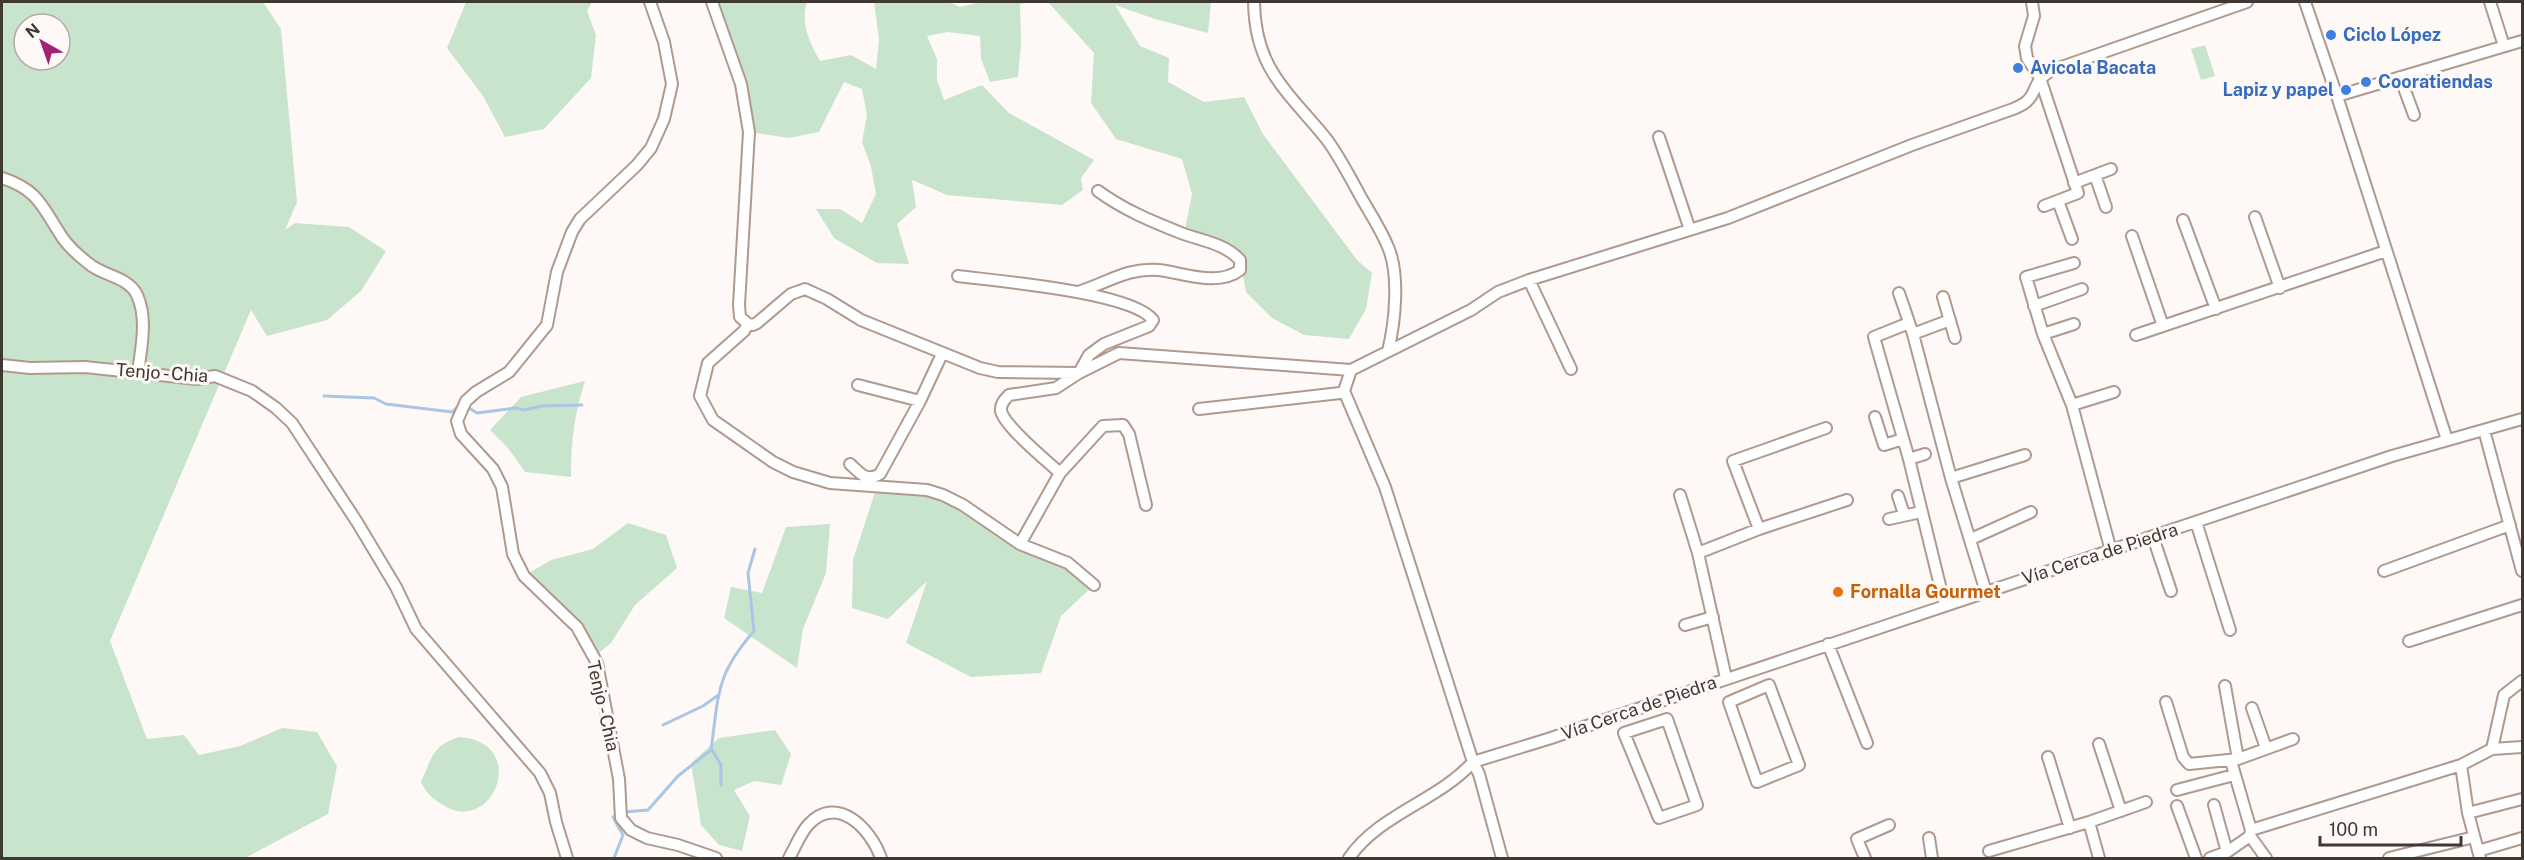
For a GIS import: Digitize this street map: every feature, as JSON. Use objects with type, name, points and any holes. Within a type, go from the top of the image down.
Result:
[{"type":"street","name":"Tenjo - Chia","points":[[650,2],[664,42],[672,84],[664,119],[651,148],[638,165],[580,219],[572,232],[557,272],[547,325],[509,372],[476,392],[466,401],[457,421],[461,434],[493,469],[502,487],[513,554],[524,576],[577,627],[597,663],[620,779],[621,819],[631,830],[647,838],[678,845],[716,858]]},
{"type":"street","points":[[712,2],[720,19],[741,84],[749,132],[740,317],[747,324],[758,323],[791,294],[805,289],[827,299],[861,320],[980,368],[998,372],[1079,373]]},
{"type":"street","points":[[1254,2],[1254,21],[1269,70],[1324,136],[1389,248],[1394,278],[1395,326],[1388,351]]},
{"type":"street","points":[[2032,2],[2033,25],[2025,46],[2026,58],[2040,78],[2078,193],[2044,206]]},
{"type":"street","points":[[1060,474],[1019,436],[1001,412],[1002,404],[1009,395],[1056,388],[1079,373],[1119,353],[1351,370],[1471,310],[1498,292],[1529,280],[1728,218],[1912,145],[2013,109],[2026,102],[2040,78],[2050,71],[2247,2]]},
{"type":"street","points":[[2305,2],[2447,440]]},
{"type":"street","points":[[2490,2],[2504,46]]},
{"type":"street","points":[[2337,96],[2523,41]]},
{"type":"street","points":[[2400,77],[2414,115]]},
{"type":"street","points":[[1659,137],[1690,230]]},
{"type":"street","points":[[2074,183],[2111,169]]},
{"type":"street","points":[[2095,175],[2106,207]]},
{"type":"street","points":[[2,178],[21,184],[44,206],[63,239],[90,266],[131,286],[140,306],[143,332],[138,373]]},
{"type":"street","points":[[1074,293],[1134,270],[1158,270],[1205,278],[1233,275],[1240,270],[1240,260],[1213,242],[1184,234],[1136,214],[1098,191]]},
{"type":"street","points":[[2058,201],[2072,239]]},
{"type":"street","points":[[2255,217],[2280,288]]},
{"type":"street","points":[[2183,220],[2216,309]]},
{"type":"street","points":[[2132,236],[2163,326]]},
{"type":"street","points":[[2136,335],[2386,251]]},
{"type":"street","points":[[2074,263],[2026,277],[2043,334],[2072,405],[2111,550]]},
{"type":"street","points":[[958,276],[1042,286],[1114,299],[1143,310],[1153,320],[1149,326],[1104,344],[1089,355],[1079,373]]},
{"type":"street","points":[[1529,280],[1571,369]]},
{"type":"street","points":[[2034,306],[2082,289]]},
{"type":"street","points":[[1899,293],[1986,592]]},
{"type":"street","points":[[1943,297],[1955,338]]},
{"type":"street","points":[[1945,606],[1909,459],[1874,337],[1950,320]]},
{"type":"street","points":[[747,324],[744,331],[708,363],[700,396],[713,420],[773,462],[810,479],[830,483],[927,490],[944,495],[963,505],[1020,544],[1068,563],[1094,585]]},
{"type":"street","points":[[2043,334],[2074,324]]},
{"type":"street","points":[[1395,326],[1406,343]]},
{"type":"street","points":[[850,465],[865,477],[872,478],[880,474],[920,401],[942,354]]},
{"type":"street","name":"Tenjo - Chia","points":[[2,365],[30,368],[85,367],[196,379],[215,376],[231,381],[265,399],[292,423],[396,587],[416,628],[540,773],[550,793],[567,858]]},
{"type":"street","points":[[1351,370],[1344,391],[1385,487],[1473,762],[1479,774],[1502,858]]},
{"type":"street","points":[[858,385],[920,401]]},
{"type":"street","points":[[1199,409],[1344,391]]},
{"type":"street","points":[[2072,405],[2114,392]]},
{"type":"street","points":[[1875,417],[1884,445],[1903,439]]},
{"type":"street","name":"Vía Cerca de Piedra","points":[[1473,762],[1548,739],[2392,456],[2523,419]]},
{"type":"street","points":[[1020,544],[1060,474],[1103,426],[1123,425],[1129,434],[1146,505]]},
{"type":"street","points":[[1759,530],[1733,461],[1826,428]]},
{"type":"street","points":[[2484,430],[2523,571]]},
{"type":"street","points":[[1909,459],[1925,454]]},
{"type":"street","points":[[1951,478],[2025,455]]},
{"type":"street","points":[[1680,495],[1698,553],[1726,678]]},
{"type":"street","points":[[1898,496],[1904,514]]},
{"type":"street","points":[[1698,553],[1847,500]]},
{"type":"street","points":[[1889,519],[1921,512]]},
{"type":"street","points":[[1971,539],[2031,512]]},
{"type":"street","points":[[2196,522],[2230,630]]},
{"type":"street","points":[[2384,571],[2510,525]]},
{"type":"street","points":[[2153,537],[2171,591]]},
{"type":"street","points":[[2409,641],[2523,604]]},
{"type":"street","points":[[1685,625],[1713,616]]},
{"type":"street","points":[[1828,644],[1867,743]]},
{"type":"street","points":[[1751,670],[1758,688]]},
{"type":"street","points":[[2492,749],[2504,695],[2523,681]]},
{"type":"street","points":[[1768,685],[1799,765],[1757,782],[1729,702],[1758,688],[1768,685]]},
{"type":"street","points":[[2225,686],[2234,775],[2250,833],[2266,858]]},
{"type":"street","points":[[2166,702],[2183,757],[2189,764],[2234,760],[2293,739]]},
{"type":"street","points":[[1638,707],[1646,726]]},
{"type":"street","points":[[2252,708],[2266,747]]},
{"type":"street","points":[[1667,719],[1698,805],[1659,818],[1624,734],[1646,726],[1667,719]]},
{"type":"street","points":[[2099,744],[2121,811]]},
{"type":"street","points":[[2210,858],[2227,852],[2250,833],[2462,765],[2492,749],[2523,747]]},
{"type":"street","points":[[2048,757],[2070,828]]},
{"type":"street","points":[[1349,858],[1368,835],[1425,801],[1464,772],[1473,762]]},
{"type":"street","points":[[2462,765],[2468,813],[2479,855],[2523,838]]},
{"type":"street","points":[[2177,790],[2234,775]]},
{"type":"street","points":[[2468,813],[2523,799]]},
{"type":"street","points":[[1989,851],[2070,828],[2146,802]]},
{"type":"street","points":[[2178,806],[2196,858]]},
{"type":"street","points":[[2214,806],[2227,852]]},
{"type":"street","points":[[789,858],[808,825],[826,813],[840,812],[853,819],[874,839],[881,858]]},
{"type":"street","points":[[2089,822],[2099,858]]},
{"type":"street","points":[[1864,858],[1857,839],[1890,825]]},
{"type":"street","points":[[2389,858],[2474,837]]},
{"type":"street","points":[[1929,838],[1932,858]]},
{"type":"green space","points":[[2,2],[263,2],[281,29],[297,202],[285,230],[295,223],[349,227],[386,251],[361,291],[327,320],[267,336],[251,310],[110,641],[147,739],[184,735],[199,755],[240,746],[282,728],[317,732],[337,766],[328,814],[245,858],[2,858]]},
{"type":"green space","points":[[466,2],[592,2],[587,11],[596,35],[591,78],[544,129],[505,137],[483,96],[447,48]]},
{"type":"green space","points":[[712,2],[807,2],[805,25],[820,61],[851,55],[876,69],[879,40],[874,2],[949,2],[960,7],[982,2],[1033,2],[1020,4],[1021,43],[1018,77],[990,82],[981,59],[980,36],[948,32],[927,36],[937,59],[937,80],[944,100],[982,85],[1009,113],[1094,160],[1081,178],[1083,190],[1062,205],[947,195],[912,180],[916,207],[897,224],[909,264],[877,263],[834,238],[816,209],[840,209],[862,223],[876,194],[871,167],[862,142],[867,115],[862,89],[844,82],[819,132],[789,138],[749,132],[741,84]]},
{"type":"green space","points":[[1048,2],[1211,2],[1208,33],[1155,19],[1115,5],[1140,46],[1169,58],[1168,82],[1204,102],[1244,97],[1263,134],[1357,260],[1372,273],[1366,309],[1349,339],[1304,335],[1272,318],[1246,292],[1240,260],[1184,234],[1192,194],[1182,159],[1116,139],[1091,103],[1094,53]]},
{"type":"green space","points":[[2205,45],[2215,76],[2201,80],[2191,49]]},
{"type":"green space","points":[[585,381],[574,429],[571,477],[525,472],[508,448],[490,430],[521,397]]},
{"type":"green space","points":[[877,486],[927,490],[1068,563],[1094,585],[1061,616],[1041,673],[971,677],[906,643],[927,581],[888,619],[852,608],[853,560]]},
{"type":"green space","points":[[628,523],[666,535],[677,568],[635,605],[611,643],[594,657],[589,647],[524,576],[551,560],[593,549]]},
{"type":"green space","points":[[830,524],[826,573],[803,629],[797,668],[724,618],[731,587],[762,593],[786,527]]},
{"type":"green space","points":[[775,730],[791,754],[781,785],[754,781],[734,790],[750,816],[742,851],[719,845],[701,825],[691,763],[719,738]]},
{"type":"green space","points":[[459,737],[481,743],[494,754],[499,769],[497,785],[489,799],[477,809],[461,811],[443,805],[427,792],[421,782],[430,760],[438,749]]},
{"type":"waterway","points":[[324,396],[374,398],[386,404],[452,412],[459,406]]},
{"type":"waterway","points":[[466,406],[477,413],[516,408],[524,410],[542,406],[582,405]]},
{"type":"waterway","points":[[624,812],[648,810],[678,776],[711,750],[718,700],[725,674],[741,647],[754,631],[748,573],[755,549]]},
{"type":"waterway","points":[[663,725],[703,706],[717,696]]},
{"type":"waterway","points":[[712,750],[721,765],[721,785]]},
{"type":"waterway","points":[[614,858],[623,835],[613,817],[618,814]]},
{"type":"place","name":"Ciclo López","points":[[2331,35]]},
{"type":"place","name":"Avicola Bacata","points":[[2018,68]]},
{"type":"place","name":"Cooratiendas","points":[[2366,82]]},
{"type":"place","name":"Lapiz y papel","points":[[2346,90]]},
{"type":"place","name":"Fornalla Gourmet","points":[[1838,592]]}]
